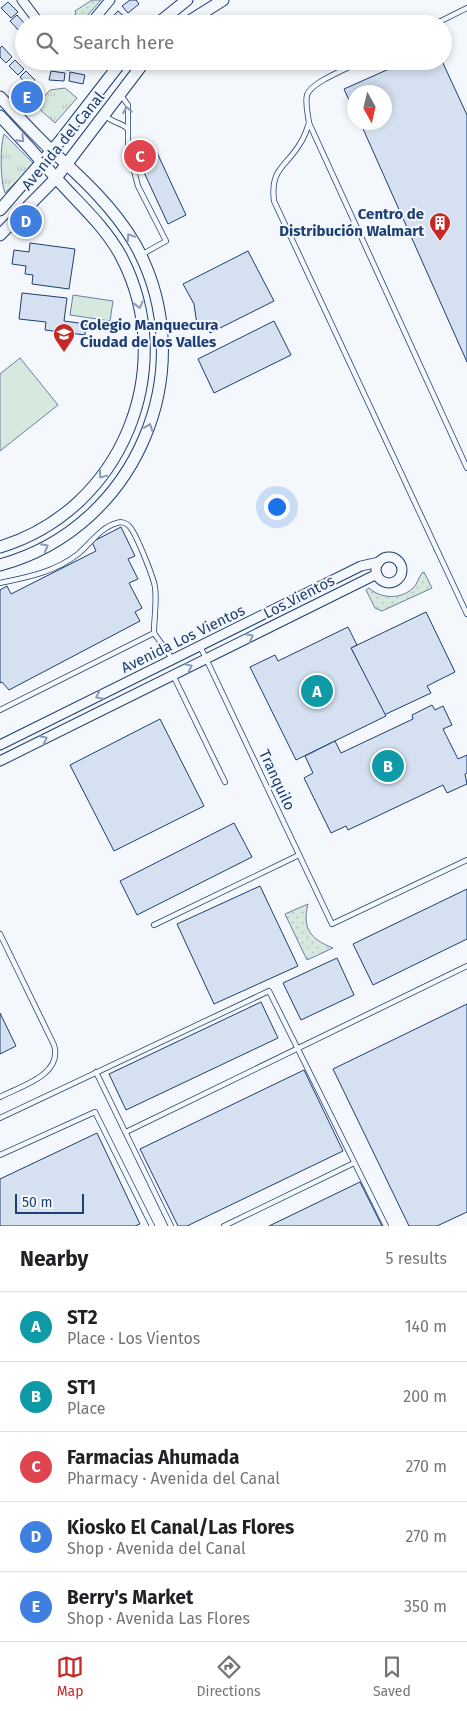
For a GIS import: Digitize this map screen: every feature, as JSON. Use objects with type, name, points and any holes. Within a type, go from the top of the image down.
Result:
[{"type":"street","points":[[22,0],[33,15]]},
{"type":"street","points":[[98,15],[110,0]]},
{"type":"street","points":[[168,15],[189,0],[197,15],[223,0]]},
{"type":"street","name":"Avenida del Canal","points":[[0,210],[52,151],[115,70]]},
{"type":"street","name":"Avenida del Canal","points":[[0,236],[56,178],[138,70]]},
{"type":"street","points":[[0,97],[52,151],[67,163],[116,216],[140,255],[151,282],[158,308],[163,356],[160,388],[156,404],[139,450],[111,494],[77,526],[43,548],[0,565]]},
{"type":"street","points":[[0,116],[101,226],[116,247],[135,291],[142,317],[144,349],[142,377],[136,407],[127,434],[111,463],[97,482],[73,506],[53,522],[28,536],[0,546]]},
{"type":"street","name":"Avenida Los Vientos","points":[[0,745],[361,566],[379,562],[388,557],[395,558],[402,565],[403,571],[398,580],[389,584],[383,582],[377,574]]},
{"type":"street","points":[[377,574],[376,568],[379,562]]},
{"type":"street","name":"Los Vientos","points":[[206,659],[377,574]]},
{"type":"street","name":"Avenida Los Vientos","points":[[0,761],[206,659]]},
{"type":"lane","points":[[452,16],[467,8]]},
{"type":"lane","points":[[343,70],[316,84],[308,93],[306,104],[309,123],[467,468]]},
{"type":"lane","points":[[119,94],[128,105],[128,148],[138,186],[166,241],[140,255]]},
{"type":"lane","points":[[104,114],[112,122],[122,123],[128,128]]},
{"type":"lane","points":[[309,123],[301,142],[276,174],[272,187],[274,201],[467,614]]},
{"type":"lane","points":[[0,583],[35,576],[58,566],[79,553],[96,536],[114,523],[125,523],[131,528],[154,580],[156,595],[154,633],[172,660]]},
{"type":"lane","points":[[0,710],[154,633]]},
{"type":"lane","name":"Tranquilo","points":[[200,646],[332,924],[467,860]]},
{"type":"lane","points":[[173,675],[225,782]]},
{"type":"lane","points":[[154,925],[299,855]]},
{"type":"lane","points":[[0,934],[54,1045],[56,1054],[54,1063],[46,1074],[0,1097]]},
{"type":"lane","points":[[126,1132],[467,966]]},
{"type":"lane","points":[[0,1118],[269,991],[386,1226]]},
{"type":"lane","points":[[96,1072],[171,1226]]},
{"type":"lane","points":[[0,1155],[95,1112],[152,1226]]},
{"type":"lane","points":[[224,1226],[354,1162]]},
{"type":"green space","points":[[92,0],[101,0],[88,15],[75,15],[75,11]]},
{"type":"green space","points":[[65,88],[77,98],[55,123],[36,106],[50,90]]},
{"type":"green space","points":[[4,134],[34,164],[5,193],[1,163]]},
{"type":"green space","points":[[73,295],[113,301],[110,321],[70,315]]},
{"type":"green space","points":[[20,358],[58,405],[0,451],[0,374]]},
{"type":"green space","points":[[424,572],[432,588],[382,611],[375,608],[366,590],[369,588],[385,596],[398,596],[414,587]]},
{"type":"green space","points":[[308,904],[306,920],[310,932],[319,941],[333,948],[307,960],[285,914]]},
{"type":"building","points":[[130,0],[136,0],[139,4],[128,13],[122,6]]},
{"type":"building","points":[[8,2],[18,12],[11,18],[1,8]]},
{"type":"building","points":[[118,11],[123,15],[114,15]]},
{"type":"building","points":[[15,17],[15,26],[10,21]]},
{"type":"building","points":[[2,46],[12,57],[6,63],[0,57],[0,48]]},
{"type":"building","points":[[15,60],[15,70],[23,70],[18,75],[9,66]]},
{"type":"building","name":"Centro de Distribución Walmart","points":[[387,70],[446,70],[467,115],[467,362],[364,130],[392,130],[392,85],[353,85]]},
{"type":"building","points":[[26,71],[35,80],[28,86],[20,77]]},
{"type":"building","points":[[51,71],[65,73],[64,81],[49,80]]},
{"type":"building","points":[[70,72],[85,75],[83,84],[69,81]]},
{"type":"building","points":[[35,81],[43,90],[37,96],[29,87]]},
{"type":"building","points":[[153,144],[186,215],[168,224],[135,153]]},
{"type":"building","points":[[30,243],[75,249],[69,289],[32,284],[33,275],[25,274],[26,266],[12,264],[14,250],[29,252]]},
{"type":"building","points":[[248,251],[274,301],[210,333],[204,321],[197,325],[194,304],[183,284]]},
{"type":"building","points":[[22,293],[67,298],[64,321],[86,324],[85,335],[45,330],[46,322],[19,319]]},
{"type":"building","points":[[274,321],[291,355],[214,393],[198,359]]},
{"type":"building","points":[[121,527],[135,556],[128,559],[138,579],[129,583],[142,608],[135,612],[140,621],[9,690],[2,682],[0,683],[0,590],[7,586],[11,594],[96,551],[92,542]]},
{"type":"building","points":[[426,612],[455,672],[427,686],[431,693],[384,715],[351,648]]},
{"type":"building","points":[[348,627],[357,645],[351,648],[386,716],[296,760],[250,667],[275,655],[278,661]]},
{"type":"building","points":[[432,705],[435,710],[443,706],[452,725],[443,729],[458,759],[467,755],[467,773],[465,774],[467,784],[447,793],[443,785],[348,830],[346,826],[331,833],[304,778],[313,773],[305,756],[335,741],[341,753],[413,719],[412,715]]},
{"type":"building","points":[[160,719],[204,806],[114,851],[70,765]]},
{"type":"building","points":[[234,823],[252,857],[137,915],[120,881]]},
{"type":"building","points":[[260,886],[298,966],[214,1004],[177,924]]},
{"type":"building","points":[[467,889],[467,939],[373,985],[353,944]]},
{"type":"building","points":[[337,958],[354,995],[301,1020],[283,983]]},
{"type":"building","points":[[261,1002],[278,1038],[126,1110],[109,1074]]},
{"type":"building","points":[[467,1004],[467,1212],[437,1226],[409,1226],[333,1069]]},
{"type":"building","points":[[0,1013],[16,1046],[0,1054]]},
{"type":"building","points":[[304,1070],[343,1151],[187,1226],[178,1226],[140,1149]]},
{"type":"building","points":[[97,1133],[140,1224],[135,1226],[0,1226],[0,1179]]},
{"type":"building","points":[[360,1182],[382,1226],[269,1226]]},
{"type":"place","name":"Berry's Market","points":[[27,97]]},
{"type":"place","name":"Farmacias Ahumada","points":[[140,156]]},
{"type":"place","name":"Kiosko El Canal/Las Flores","points":[[26,221]]},
{"type":"place","name":"Centro de Distribución Walmart","points":[[440,242]]},
{"type":"place","name":"Colegio Manquecura Ciudad de los Valles","points":[[64,353]]},
{"type":"place","name":"ST2","points":[[317,691]]},
{"type":"place","name":"ST1","points":[[388,766]]}]
